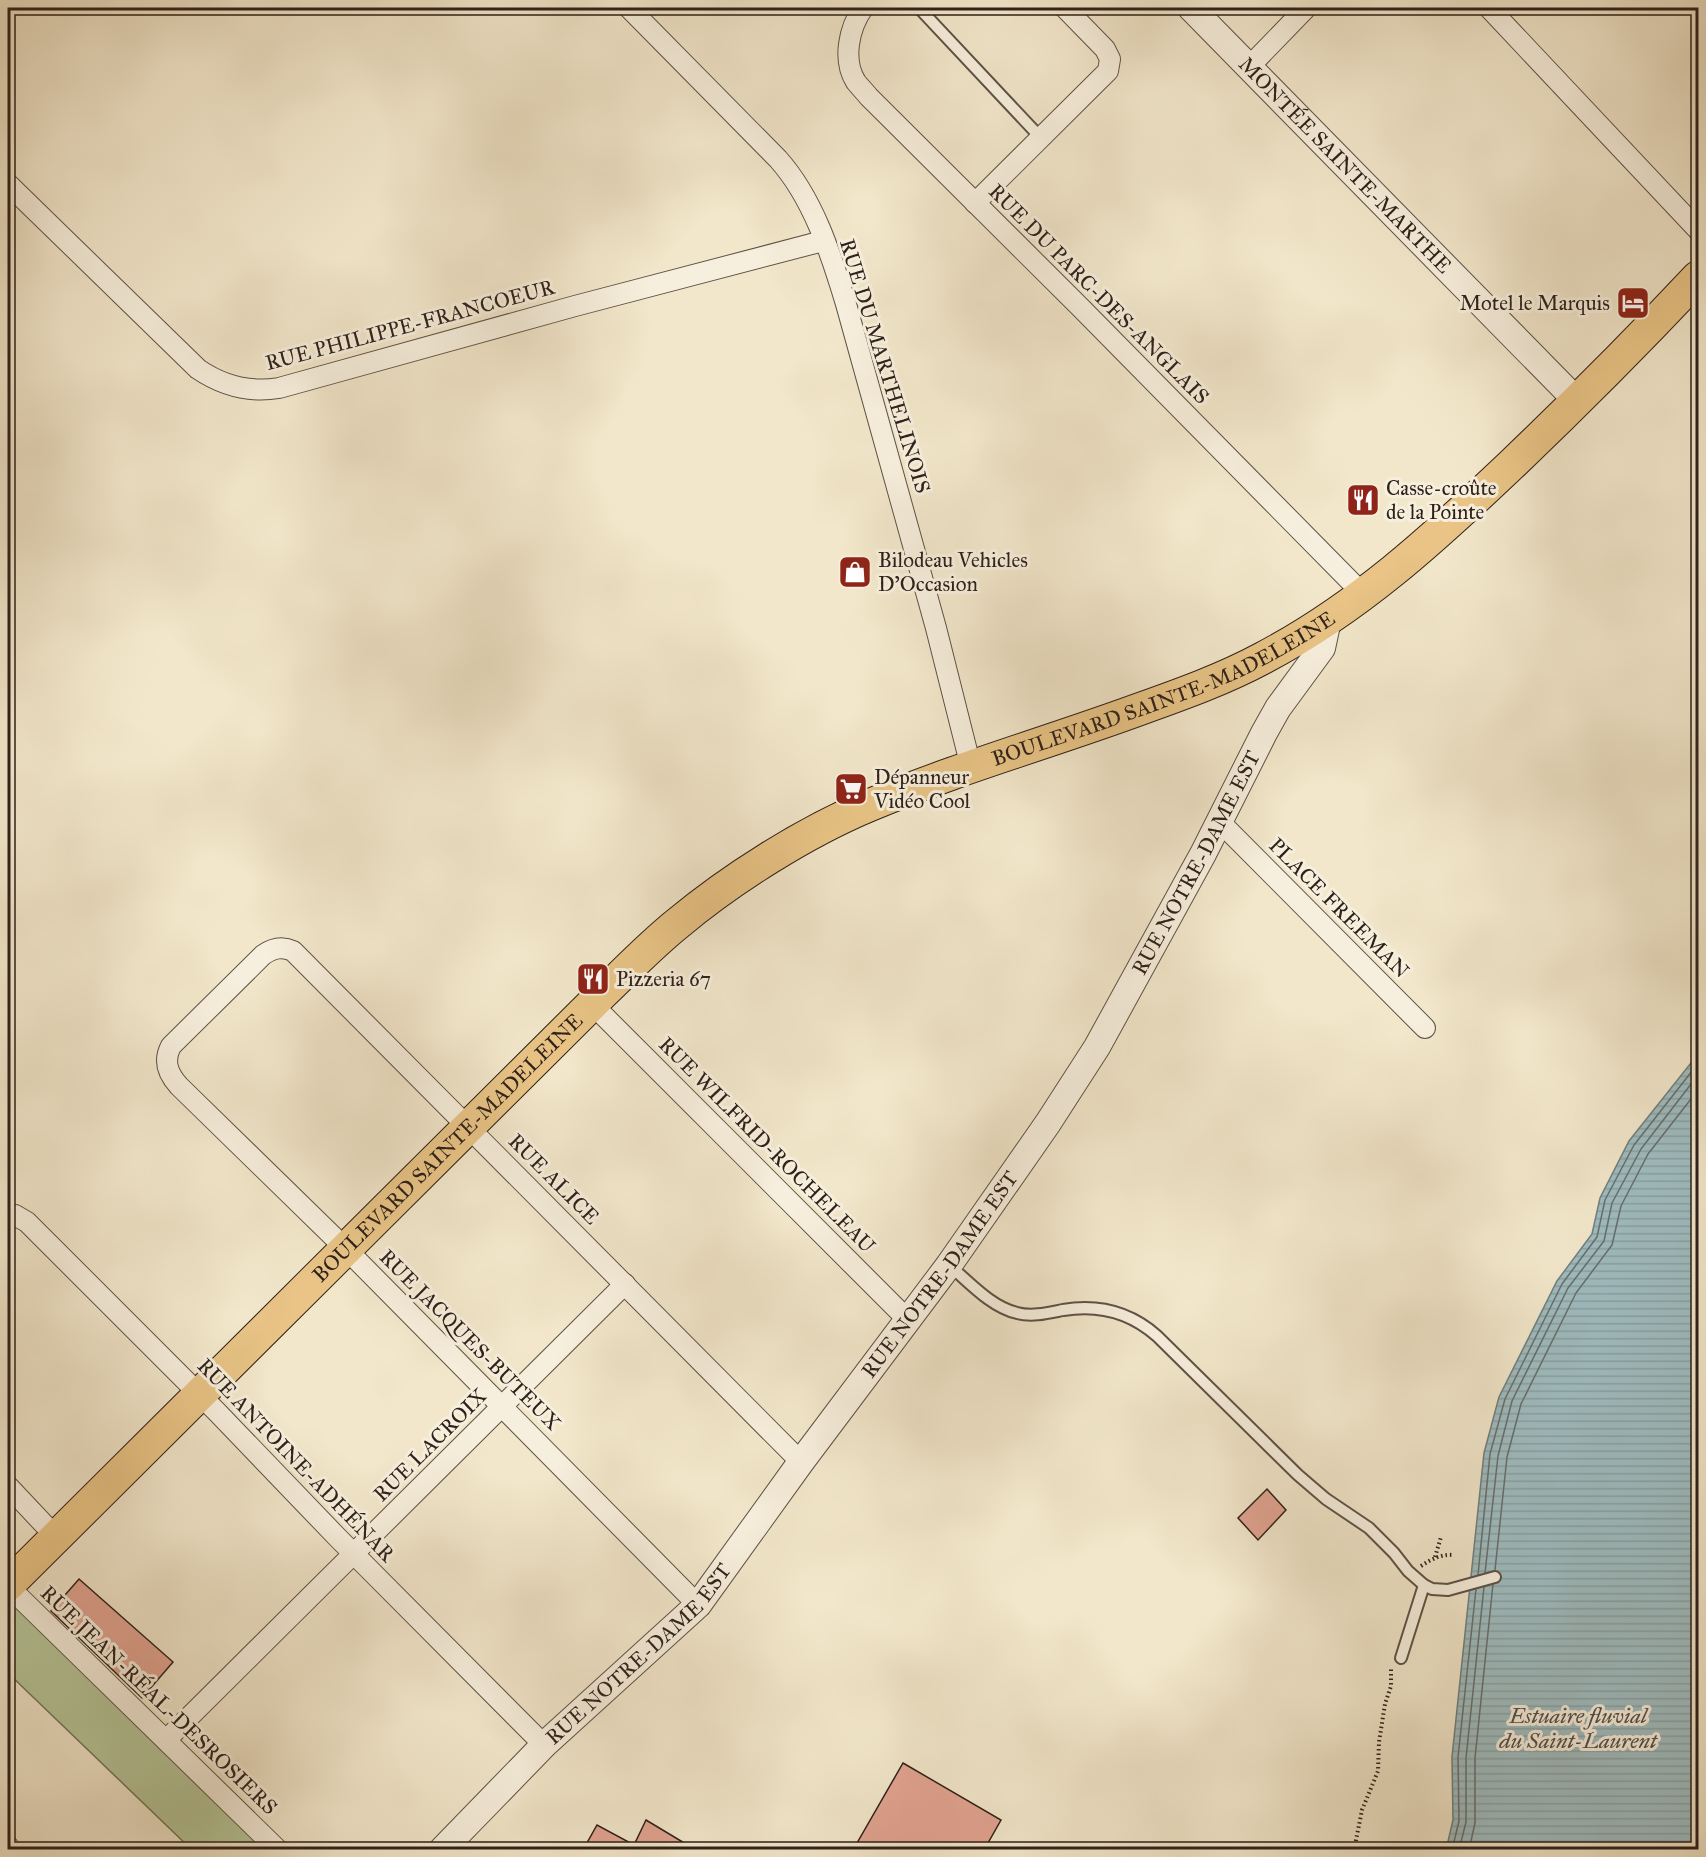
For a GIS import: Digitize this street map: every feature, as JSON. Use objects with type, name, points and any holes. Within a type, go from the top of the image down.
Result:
[{"type":"main road","points":[[1364,595],[1412,556],[1577,401],[1698,277]]},
{"type":"main road","name":"BOULEVARD SAINTE-MADELEINE","points":[[8,1585],[592,1004],[675,925],[761,864],[858,810],[971,766],[1113,719],[1223,678],[1282,648],[1364,595]]},
{"type":"street","name":"RUE DU MARTHELINOIS","points":[[629,8],[784,166],[802,194],[824,241],[846,304],[948,670],[971,766]]},
{"type":"street","name":"RUE DU PARC-DES-ANGLAIS","points":[[862,8],[854,24],[849,46],[851,70],[856,81],[1364,595]]},
{"type":"street","points":[[975,203],[1105,76],[1110,65],[1105,49],[1065,8]]},
{"type":"street","name":"MONTÉE SAINTE-MARTHE","points":[[1191,8],[1577,401]]},
{"type":"street","points":[[1250,66],[1306,8]]},
{"type":"street","points":[[1489,8],[1698,230]]},
{"type":"street","name":"RUE PHILIPPE-FRANCOEUR","points":[[8,184],[198,369],[232,387],[251,390],[279,388],[575,306],[824,241]]},
{"type":"street","name":"RUE NOTRE-DAME EST","points":[[442,1850],[544,1745],[698,1605],[801,1461],[949,1265],[1059,1107],[1097,1047],[1278,708],[1322,648],[1328,620]]},
{"type":"street","name":"PLACE FREEMAN","points":[[1219,821],[1425,1028]]},
{"type":"street","name":"RUE ALICE","points":[[167,1055],[181,1035],[263,955],[274,949],[287,948],[298,955],[801,1461]]},
{"type":"street","name":"RUE WILFRID-ROCHELEAU","points":[[592,1004],[908,1320]]},
{"type":"street","name":"RUE JACQUES-BUTEUX","points":[[167,1055],[167,1065],[173,1080],[346,1249],[698,1605]]},
{"type":"street","name":"RUE ANTOINE-ADHÉNAR","points":[[9,1214],[27,1222],[544,1745]]},
{"type":"street","name":"RUE LACROIX","points":[[166,1740],[625,1284]]},
{"type":"street","points":[[8,1486],[56,1537]]},
{"type":"street","name":"RUE JEAN-RÉAL-DESROSIERS","points":[[8,1585],[278,1850]]},
{"type":"street","points":[[8,1846],[11,1850]]},
{"type":"lane","points":[[919,8],[1041,138]]},
{"type":"lane","points":[[949,1265],[1000,1306],[1017,1313],[1043,1314],[1092,1308],[1117,1312],[1146,1327],[1298,1475],[1326,1499],[1369,1528],[1424,1585],[1432,1589],[1448,1590],[1495,1577]]},
{"type":"lane","points":[[1402,1656],[1424,1585]]},
{"type":"path","points":[[1441,1538],[1434,1557],[1454,1555]]},
{"type":"path","points":[[1354,1850],[1362,1810],[1378,1771],[1379,1742],[1385,1704],[1391,1686],[1392,1658],[1396,1650],[1402,1656]]},
{"type":"green space","points":[[8,1595],[270,1849],[191,1849],[8,1673]]},
{"type":"water","name":"Estuaire fluvial du Saint-Laurent","points":[[1698,1044],[1698,1849],[1446,1850],[1453,1820],[1452,1757],[1484,1453],[1499,1397],[1557,1281],[1592,1234],[1600,1198],[1629,1141],[1691,1063]]},
{"type":"building","points":[[1267,1489],[1286,1510],[1258,1540],[1238,1518]]},
{"type":"building","points":[[79,1579],[173,1662],[142,1698],[51,1611]]},
{"type":"building","points":[[903,1763],[1001,1820],[984,1850],[853,1850]]},
{"type":"building","points":[[646,1820],[696,1850],[583,1850],[597,1825],[634,1845]]},
{"type":"place","name":"Motel le Marquis","points":[[1633,303]]},
{"type":"place","name":"Casse-croûte de la Pointe","points":[[1363,500]]},
{"type":"place","name":"Bilodeau Vehicles D'Occasion","points":[[855,572]]},
{"type":"place","name":"Dépanneur Vidéo Cool","points":[[851,789]]},
{"type":"place","name":"Pizzeria 67","points":[[593,979]]}]
